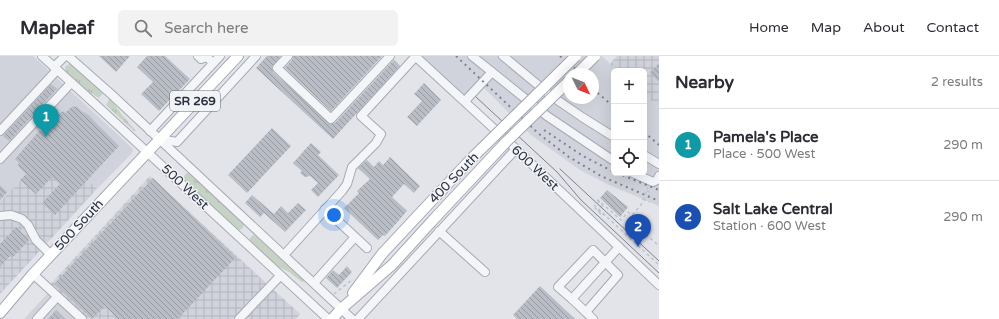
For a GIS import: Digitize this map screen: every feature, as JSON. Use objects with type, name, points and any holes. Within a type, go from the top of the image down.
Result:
[{"type":"main road","name":"400 South","points":[[332,319],[382,254],[472,158],[576,56]]},
{"type":"main road","points":[[583,68],[595,56]]},
{"type":"main road","name":"500 South","points":[[0,313],[33,274],[235,59]]},
{"type":"main road","name":"400 South","points":[[341,309],[392,264],[506,142],[563,87]]},
{"type":"street","name":"500 West","points":[[42,56],[328,319]]},
{"type":"street","points":[[0,131],[56,69],[65,56]]},
{"type":"street","name":"500 West","points":[[68,56],[111,94],[352,319]]},
{"type":"street","points":[[198,56],[202,59],[207,56],[214,63]]},
{"type":"street","points":[[150,131],[220,56]]},
{"type":"street","points":[[159,139],[177,142],[256,56]]},
{"type":"street","points":[[288,56],[277,68],[331,119],[390,56]]},
{"type":"street","points":[[284,255],[347,184],[352,168],[376,143],[381,134],[361,116],[415,56]]},
{"type":"street","name":"600 West","points":[[415,56],[465,101],[657,283]]},
{"type":"street","points":[[472,56],[547,116],[611,159]]},
{"type":"street","points":[[503,56],[566,106],[611,135]]},
{"type":"street","points":[[465,101],[492,72]]},
{"type":"street","points":[[0,159],[71,83]]},
{"type":"street","name":"400 South","points":[[358,319],[516,149]]},
{"type":"street","points":[[647,157],[659,164]]},
{"type":"street","points":[[640,176],[651,181],[656,181],[659,176]]},
{"type":"street","points":[[325,210],[367,248]]},
{"type":"street","points":[[0,216],[11,215],[22,219],[28,225],[36,240],[51,255]]},
{"type":"street","points":[[439,231],[485,272]]},
{"type":"street","points":[[314,283],[355,237]]},
{"type":"street","points":[[572,299],[619,247]]},
{"type":"street","points":[[586,312],[618,275],[593,250],[558,287],[593,319]]},
{"type":"street","points":[[33,274],[82,319]]},
{"type":"street","points":[[238,319],[280,276]]},
{"type":"street","points":[[37,319],[57,297]]},
{"type":"path","points":[[632,215],[641,205],[651,181]]},
{"type":"path","points":[[647,191],[652,193]]},
{"type":"path","points":[[643,199],[649,202]]},
{"type":"path","points":[[597,201],[598,200],[621,220],[628,212],[632,215],[638,226],[659,246]]},
{"type":"path","points":[[604,208],[599,201],[608,208]]},
{"type":"path","points":[[594,205],[659,265]]},
{"type":"path","points":[[601,214],[595,208],[604,214]]},
{"type":"path","points":[[330,298],[351,280]]},
{"type":"shaded area","points":[[0,56],[33,56],[133,149],[132,153],[97,189],[72,165],[85,111],[0,202]]},
{"type":"shaded area","points":[[421,56],[602,56],[615,68],[611,68],[611,176],[647,176],[647,97],[659,107],[659,206],[607,184],[580,170],[531,135],[479,83],[466,97]]},
{"type":"shaded area","points":[[617,56],[659,56],[659,107],[647,97],[647,68],[615,68],[610,64]]},
{"type":"shaded area","points":[[85,111],[97,123],[72,165],[97,189],[0,294],[0,202]]},
{"type":"shaded area","points":[[150,176],[300,314],[296,319],[81,319],[47,288]]},
{"type":"shaded area","points":[[49,292],[79,319],[24,319]]},
{"type":"green space","points":[[71,63],[104,92],[99,98],[69,76],[65,67]]},
{"type":"green space","points":[[110,98],[136,131],[134,131],[106,105]]},
{"type":"green space","points":[[187,173],[191,173],[244,222],[243,228],[238,231],[183,181],[183,177]]},
{"type":"green space","points":[[253,235],[258,236],[305,281],[302,282],[289,272],[273,264],[250,242],[250,238]]},
{"type":"building","points":[[99,56],[130,56],[116,72]]},
{"type":"building","points":[[147,56],[165,56],[190,79],[159,111],[141,94],[153,82],[137,67]]},
{"type":"building","points":[[267,56],[281,56],[272,66],[273,72],[330,124],[335,123],[394,60],[400,66],[333,139],[256,68]]},
{"type":"building","points":[[293,56],[382,56],[331,111],[285,68],[292,60]]},
{"type":"building","points":[[659,63],[659,82],[650,73]]},
{"type":"building","points":[[424,83],[441,100],[417,126],[407,117],[422,101],[414,94]]},
{"type":"building","points":[[51,84],[57,89],[9,141],[3,136]]},
{"type":"building","points":[[73,106],[76,106],[85,114],[86,113],[119,146],[55,215],[42,203],[60,184],[52,177],[36,194],[20,180],[26,174],[19,167],[19,163],[15,159],[40,130],[41,131],[60,113],[63,111],[65,113]]},
{"type":"building","points":[[272,128],[291,146],[247,193],[228,175]]},
{"type":"building","points":[[311,143],[321,152],[318,155],[339,175],[318,197],[311,190],[318,183],[310,176],[305,177],[300,173],[302,171],[293,163]]},
{"type":"building","points":[[390,157],[420,186],[414,193],[404,184],[392,197],[407,211],[385,236],[383,235],[378,240],[344,208],[359,193],[357,191],[370,179],[358,168],[367,160],[374,167],[379,161],[383,165]]},
{"type":"building","points":[[153,178],[236,257],[178,319],[118,319],[105,306],[92,319],[54,284]]},
{"type":"building","points":[[0,185],[7,192],[0,200]]},
{"type":"building","points":[[607,190],[628,207],[620,217],[600,198]]},
{"type":"building","points":[[252,195],[274,214],[281,206],[288,213],[298,203],[306,210],[285,232],[264,213],[260,217],[245,203]]},
{"type":"building","points":[[16,227],[29,240],[12,258],[10,256],[0,267],[0,244]]},
{"type":"building","points":[[347,266],[352,272],[337,288],[326,278],[333,270],[339,275]]},
{"type":"building","points":[[540,286],[575,319],[517,319],[513,315]]},
{"type":"building","points":[[56,310],[65,319],[48,319]]},
{"type":"tram line","points":[[476,97],[557,172],[581,200],[659,273]]},
{"type":"tram line","points":[[560,169],[659,261]]},
{"type":"railway","points":[[456,56],[539,134],[569,157],[601,176],[659,201]]},
{"type":"railway","points":[[560,56],[575,68]]},
{"type":"railway","points":[[599,94],[611,104]]},
{"type":"railway","points":[[544,130],[583,156],[611,170]]},
{"type":"railway","points":[[647,135],[659,145]]},
{"type":"railway","points":[[624,176],[659,190]]},
{"type":"place","name":"Pamela's Place","points":[[46,137]]},
{"type":"place","name":"Salt Lake Central","points":[[638,247]]}]
